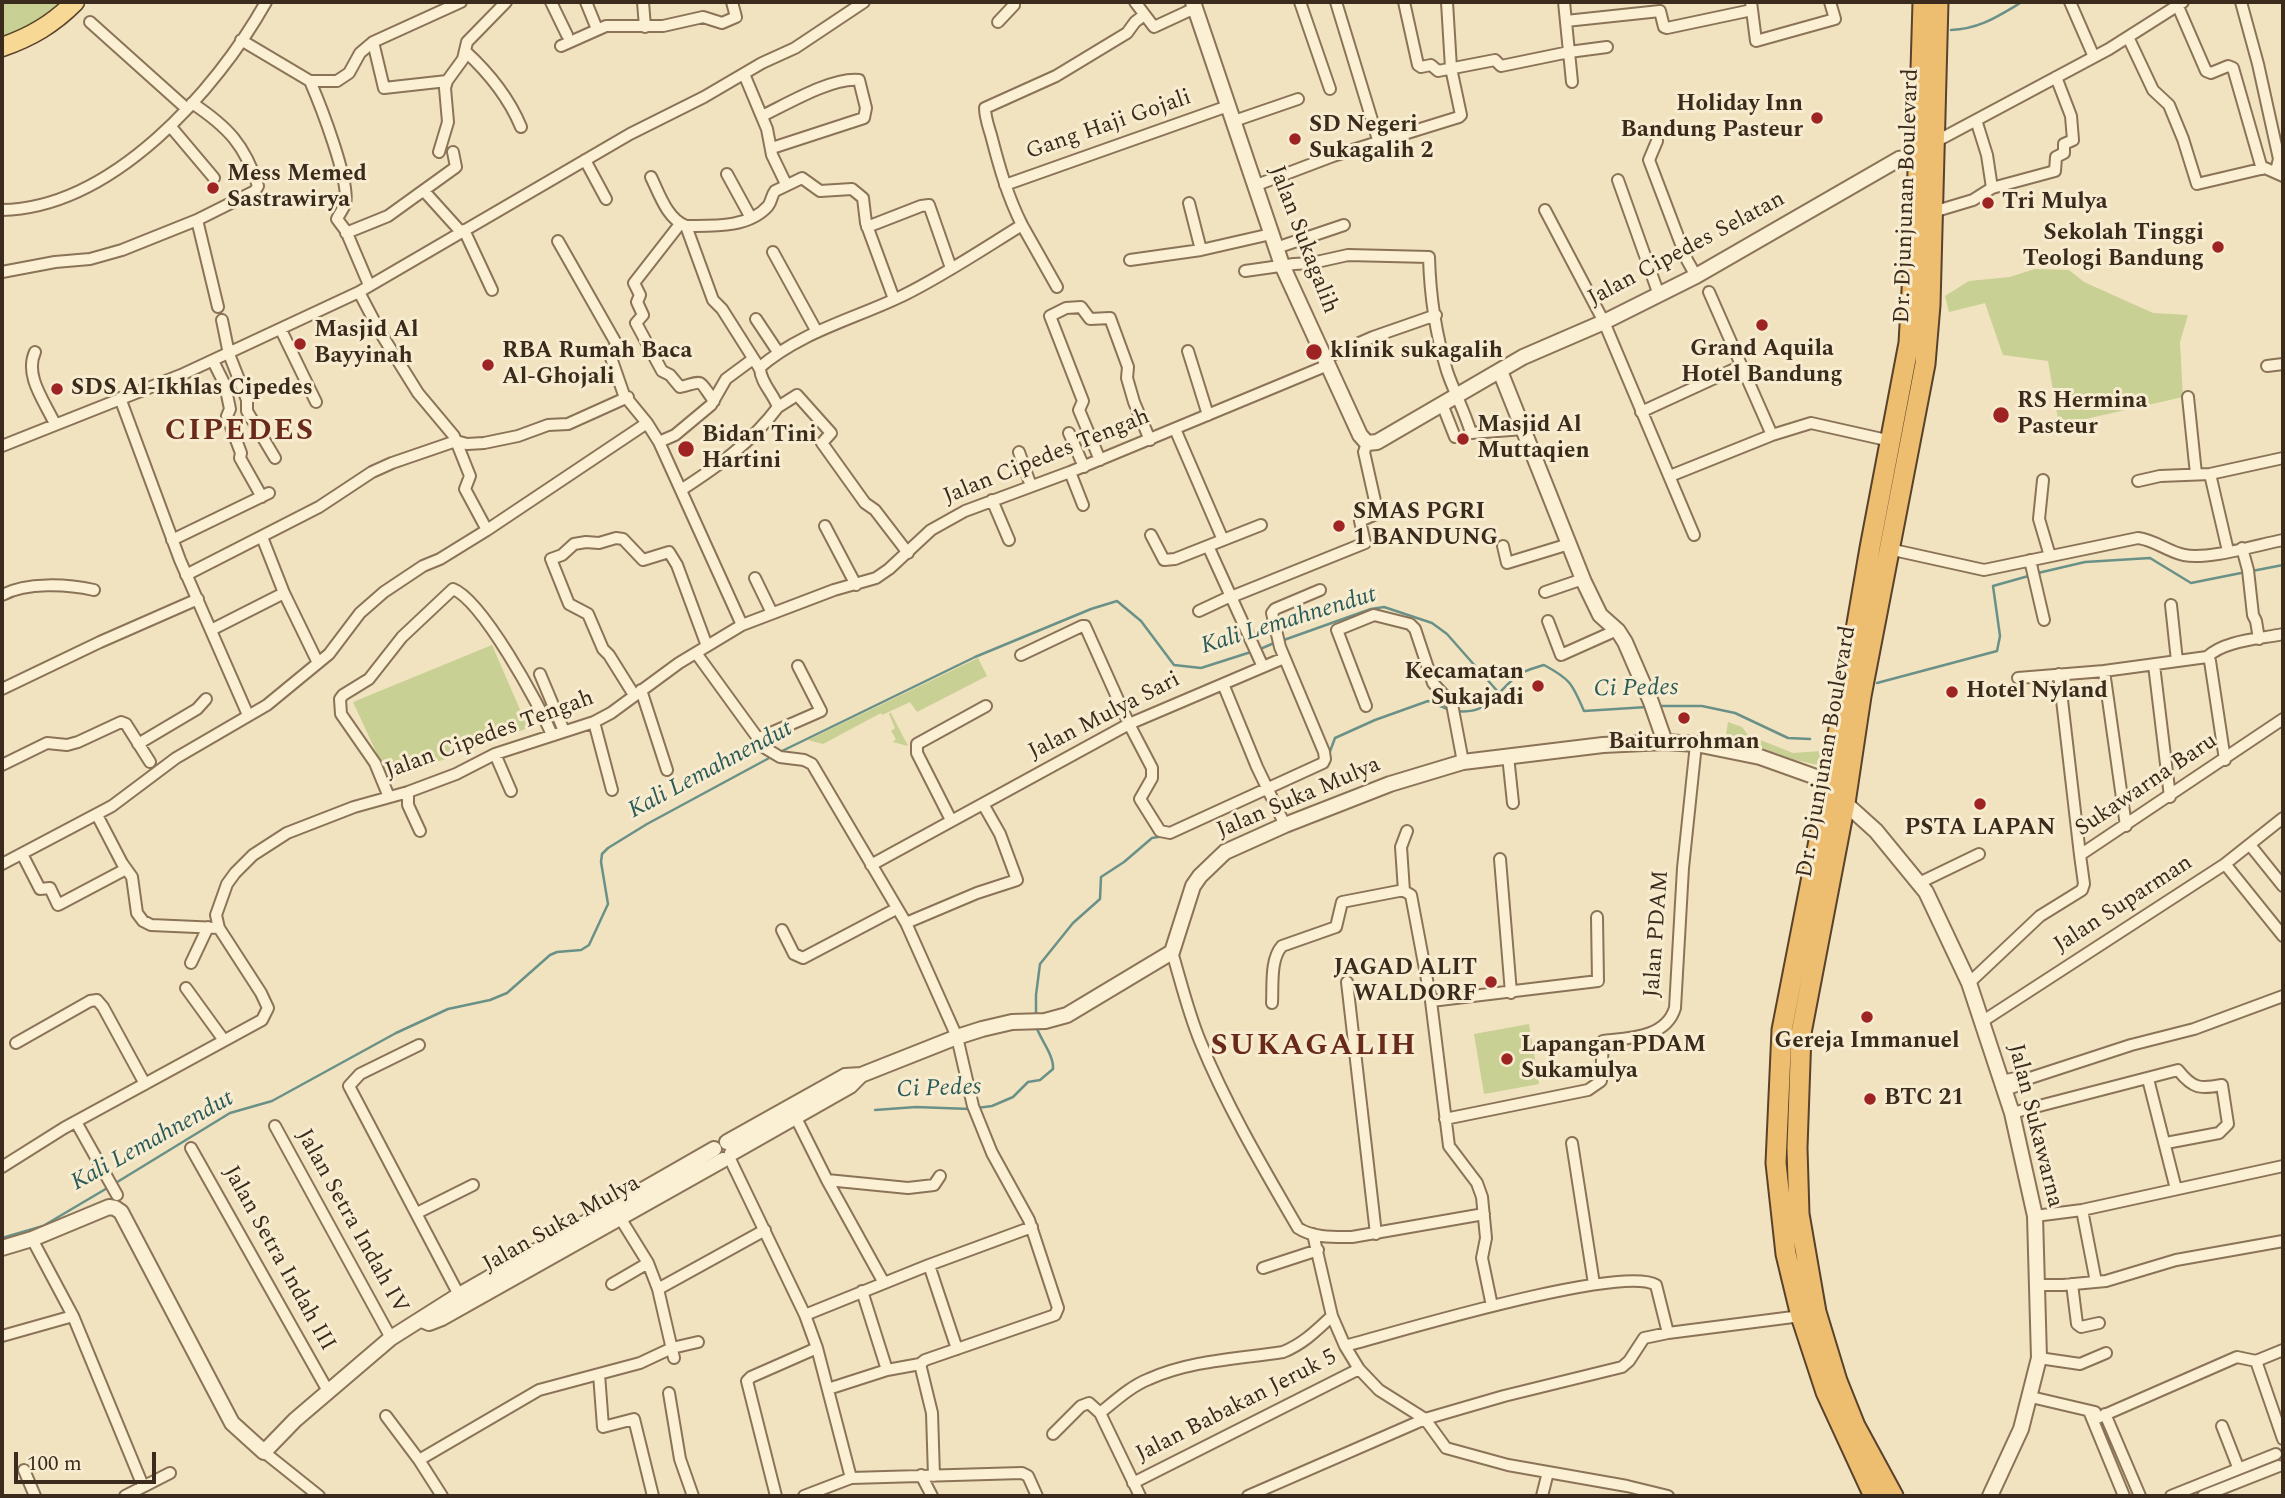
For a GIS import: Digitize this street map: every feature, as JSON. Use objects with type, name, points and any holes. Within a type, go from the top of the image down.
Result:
[{"type":"highway","name":"Dr. Djunjunan Boulevard","points":[[1874,1496],[1826,1392],[1801,1316],[1786,1254],[1776,1163],[1782,1030],[1830,782],[1911,325],[1923,2]]},
{"type":"highway","name":"Dr. Djunjunan Boulevard","points":[[1893,1496],[1854,1426],[1816,1312],[1797,1196],[1801,1033],[1845,803],[1861,696],[1925,365],[1936,142],[1938,2]]},
{"type":"main road","points":[[2,47],[36,33],[75,2]]},
{"type":"street","points":[[2,210],[20,210],[71,194],[121,166],[171,127],[242,40],[266,2]]},
{"type":"street","points":[[242,40],[310,81],[337,80],[349,73],[360,53],[373,42],[461,2]]},
{"type":"street","points":[[439,152],[448,122],[445,88],[447,81],[465,51],[467,42],[506,2]]},
{"type":"street","points":[[551,2],[567,35]]},
{"type":"street","points":[[586,2],[597,30]]},
{"type":"street","points":[[643,2],[645,27]]},
{"type":"street","points":[[561,46],[597,30],[617,25],[645,27],[681,23],[703,17],[722,23],[736,17],[732,2]]},
{"type":"street","points":[[2,446],[229,354],[364,288],[630,134],[795,48],[864,2]]},
{"type":"street","points":[[998,22],[1014,5],[1013,2]]},
{"type":"street","points":[[1135,2],[1155,27],[1194,5]]},
{"type":"street","points":[[1300,2],[1330,89]]},
{"type":"street","points":[[1336,2],[1380,142]]},
{"type":"street","points":[[1404,2],[1418,65],[1431,65],[1438,71],[1495,60],[1502,66],[1607,47]]},
{"type":"street","points":[[1254,186],[1333,156],[1461,115],[1451,68],[1447,2]]},
{"type":"street","points":[[1564,2],[1572,82]]},
{"type":"street","points":[[1636,2],[1637,14]]},
{"type":"street","points":[[1566,21],[1660,11],[1664,27],[1667,28],[1752,6],[1756,41],[1835,19],[1830,2]]},
{"type":"street","points":[[2070,2],[2094,57]]},
{"type":"street","points":[[2128,37],[2153,90],[2169,105],[2174,115],[2197,184],[2262,169],[2279,174],[2279,159],[2241,2]]},
{"type":"street","points":[[1936,142],[2094,57],[2179,3],[2206,71],[2211,73],[2228,66],[2232,68],[2262,169]]},
{"type":"street","name":"Jalan Sukagalih","points":[[1194,5],[1282,265],[1360,435],[1367,443],[1364,452],[1377,510],[1376,514],[1360,521],[1365,543],[1231,596]]},
{"type":"street","points":[[1057,287],[1022,225],[1005,185],[985,108],[1056,76],[1127,33],[1144,15]]},
{"type":"street","points":[[2,272],[46,263],[90,259],[144,242],[245,197],[258,186],[249,158],[233,137],[208,114],[190,106],[90,22]]},
{"type":"street","points":[[373,42],[384,88],[447,81]]},
{"type":"street","points":[[465,51],[498,87],[521,127]]},
{"type":"street","points":[[744,74],[762,116],[772,155],[786,184]]},
{"type":"street","points":[[1933,212],[1973,200],[1992,188],[2055,171],[2056,157],[2064,153],[2064,144],[2073,140],[2071,116],[2056,77]]},
{"type":"street","points":[[762,116],[804,95],[859,80],[866,108],[864,118],[772,148]]},
{"type":"street","points":[[310,81],[331,133],[341,172],[345,203],[337,219],[346,233],[380,332],[418,393],[445,423],[456,441],[470,476],[465,489],[487,530]]},
{"type":"street","points":[[1234,121],[1298,99]]},
{"type":"street","points":[[670,101],[675,112]]},
{"type":"street","name":"Gang Haji Gojali","points":[[1005,185],[1228,106]]},
{"type":"street","points":[[1976,120],[1989,165],[1992,188]]},
{"type":"street","points":[[171,127],[214,178]]},
{"type":"street","points":[[1657,141],[1649,160],[1687,260],[1696,276]]},
{"type":"street","points":[[346,233],[388,216],[456,167],[453,152]]},
{"type":"street","name":"Jalan Cipedes Selatan","points":[[1367,443],[1377,442],[1541,348],[1604,322],[1696,276],[1899,159],[1917,156]]},
{"type":"street","points":[[585,160],[606,199]]},
{"type":"street","points":[[727,174],[751,218]]},
{"type":"street","points":[[651,177],[668,209],[683,225],[713,300],[722,309],[756,363],[761,378],[772,391],[778,407]]},
{"type":"street","points":[[714,401],[700,382],[695,381],[680,387],[670,375],[662,371],[636,323],[643,315],[637,302],[640,295],[634,283],[683,225],[741,222],[770,204],[775,191],[802,178],[820,191],[852,190],[863,198],[867,227],[894,299]]},
{"type":"street","points":[[1618,180],[1659,295]]},
{"type":"street","points":[[424,191],[462,231],[492,289]]},
{"type":"street","points":[[1189,203],[1200,250]]},
{"type":"street","points":[[867,227],[929,205],[951,268]]},
{"type":"street","points":[[1545,210],[1604,322],[1694,535]]},
{"type":"street","points":[[197,219],[218,307]]},
{"type":"street","points":[[659,442],[675,435],[714,401],[726,379],[817,332],[894,299],[1022,225]]},
{"type":"street","points":[[1130,261],[1274,241],[1343,225]]},
{"type":"street","points":[[558,241],[616,343],[610,353],[624,395],[659,442],[742,625]]},
{"type":"street","points":[[773,252],[817,332]]},
{"type":"street","points":[[1245,271],[1348,256],[1429,257],[1430,281],[1441,348],[1471,433],[1524,429]]},
{"type":"street","points":[[1709,292],[1772,435]]},
{"type":"street","points":[[1100,460],[1079,410],[1083,401],[1050,316],[1066,308],[1081,307],[1090,319],[1110,318],[1128,367],[1127,378],[1134,402],[1150,440]]},
{"type":"street","name":"Jalan Cipedes Tengah","points":[[191,962],[213,928],[227,884],[253,855],[300,827],[408,792],[456,774],[495,754],[594,722],[742,625],[882,574],[931,530],[944,522],[992,500],[1150,440],[1327,362],[1373,337],[1436,314]]},
{"type":"street","points":[[756,319],[778,352]]},
{"type":"street","points":[[222,320],[229,354],[247,400],[247,411],[275,458]]},
{"type":"street","points":[[281,330],[316,402]]},
{"type":"street","points":[[1188,351],[1208,415]]},
{"type":"street","points":[[35,352],[32,374],[55,424]]},
{"type":"street","points":[[214,360],[225,386],[230,409],[227,416],[241,453],[240,458],[261,497],[258,514]]},
{"type":"street","points":[[2267,366],[2283,365]]},
{"type":"street","points":[[1641,411],[1741,366]]},
{"type":"street","points":[[1500,371],[1583,579],[1600,615],[1617,630],[1625,642],[1665,742]]},
{"type":"street","points":[[681,490],[738,450],[778,407],[797,395],[831,433],[822,443],[865,503],[875,510],[908,553]]},
{"type":"street","points":[[186,575],[318,507],[372,472],[392,463],[456,441],[467,444],[484,443],[518,436],[548,425],[563,425],[628,397]]},
{"type":"street","points":[[2188,397],[2196,474]]},
{"type":"street","points":[[120,398],[186,575],[248,715]]},
{"type":"street","points":[[1442,404],[1455,438]]},
{"type":"street","points":[[2,864],[120,801],[176,758],[267,705],[329,654],[360,613],[384,592],[423,566],[440,559],[487,530],[647,423]]},
{"type":"street","points":[[1670,477],[1772,435],[1811,424],[1891,441]]},
{"type":"street","points":[[1175,429],[1223,540]]},
{"type":"street","points":[[1069,433],[1083,467]]},
{"type":"street","points":[[1019,452],[1031,486]]},
{"type":"street","points":[[2138,481],[2160,476],[2210,474],[2283,458]]},
{"type":"street","points":[[1070,472],[1083,505]]},
{"type":"street","points":[[2210,474],[2228,551]]},
{"type":"street","points":[[2043,480],[2039,519],[2050,556]]},
{"type":"street","points":[[172,540],[261,497]]},
{"type":"street","points":[[992,500],[1009,540]]},
{"type":"street","points":[[1151,535],[1164,560],[1174,559],[1261,525]]},
{"type":"street","points":[[825,526],[856,585]]},
{"type":"street","points":[[262,537],[317,663]]},
{"type":"street","points":[[667,770],[638,693],[603,649],[588,614],[569,604],[551,559],[562,555],[574,544],[599,543],[616,538],[623,539],[643,559],[669,551],[677,565],[707,646]]},
{"type":"street","points":[[1889,549],[1984,570],[2032,569],[2050,556],[2138,538],[2155,542],[2184,555],[2200,556],[2283,540]]},
{"type":"street","points":[[1503,546],[1507,563],[1569,544]]},
{"type":"street","points":[[1208,546],[1260,662]]},
{"type":"street","points":[[2246,547],[2253,615],[2259,639]]},
{"type":"street","points":[[2032,569],[2044,620]]},
{"type":"street","points":[[755,578],[772,613]]},
{"type":"street","points":[[1545,592],[1583,579]]},
{"type":"street","points":[[2,595],[20,589],[60,586],[94,590]]},
{"type":"street","points":[[389,797],[375,763],[341,713],[340,699],[369,679],[402,637],[453,589],[469,601],[515,664],[552,735]]},
{"type":"street","points":[[1021,655],[1084,626],[1152,768],[1152,778],[1140,799],[1155,823],[1164,833],[1170,833],[1317,766],[1325,759],[1282,652],[1272,613],[1275,609],[1320,590]]},
{"type":"street","points":[[211,630],[285,593]]},
{"type":"street","points":[[1199,611],[1231,596]]},
{"type":"street","points":[[2,689],[198,599]]},
{"type":"street","points":[[2171,605],[2177,661]]},
{"type":"street","points":[[1366,706],[1337,631],[1374,615],[1412,626],[1435,686],[1452,704],[1463,762]]},
{"type":"street","points":[[1548,621],[1561,655],[1617,630]]},
{"type":"street","points":[[2018,678],[2104,671],[2207,657],[2225,647],[2283,634]]},
{"type":"street","name":"Jalan Mulya Sari","points":[[872,865],[1129,724],[1223,684],[1282,652]]},
{"type":"street","points":[[696,653],[765,748],[780,757],[804,760],[812,764],[906,923],[957,1037],[974,1110],[992,1153],[1021,1202],[1032,1227],[1058,1312],[920,1364],[887,1370],[828,1389]]},
{"type":"street","points":[[2207,657],[2210,661],[2225,760]]},
{"type":"street","points":[[2154,665],[2170,797]]},
{"type":"street","points":[[757,739],[821,711],[798,666]]},
{"type":"street","points":[[2104,671],[2126,826]]},
{"type":"street","points":[[540,674],[564,731]]},
{"type":"street","points":[[2059,674],[2080,855]]},
{"type":"street","points":[[1223,684],[1284,825]]},
{"type":"street","points":[[138,744],[198,709],[206,699]]},
{"type":"street","points":[[951,820],[916,753],[916,747],[986,706]]},
{"type":"street","name":"Sukawarna Baru","points":[[1969,983],[2040,916],[2082,890],[2084,884],[2080,855],[2283,719]]},
{"type":"street","points":[[2,765],[47,743],[67,745],[78,742],[121,722],[126,724],[150,762]]},
{"type":"street","points":[[594,722],[612,790]]},
{"type":"street","name":"Jalan Suka Mulya","points":[[421,1319],[429,1323],[442,1318],[725,1152],[845,1076],[861,1075],[957,1037],[1002,1024],[1045,1021],[1067,1015],[1172,953],[1189,896],[1200,876],[1235,846],[1390,784],[1463,762],[1603,745],[1665,742],[1696,744],[1760,757],[1830,782]]},
{"type":"street","name":"Jalan PDAM","points":[[1446,1119],[1588,1090],[1601,1081],[1602,1041],[1658,1031],[1672,1018],[1675,1008],[1683,868],[1696,744]]},
{"type":"street","points":[[495,754],[511,791]]},
{"type":"street","points":[[1508,756],[1513,803]]},
{"type":"street","points":[[408,792],[408,805],[420,831]]},
{"type":"street","name":"Jalan Sukawarna","points":[[1845,803],[1876,831],[1926,892],[1969,983],[2012,1113],[2035,1216],[2039,1358],[2021,1429],[1990,1496]]},
{"type":"street","points":[[906,923],[977,893],[1017,880],[1000,834],[983,804]]},
{"type":"street","points":[[2,1167],[76,1122],[262,1020],[268,1008],[261,993],[213,928],[151,925],[143,921],[137,913],[132,877],[97,814]]},
{"type":"street","name":"Jalan Suparman","points":[[1983,1021],[2225,864],[2283,818]]},
{"type":"street","points":[[1407,831],[1401,847],[1404,891],[1413,899],[1431,1001],[1451,1151],[1476,1183],[1484,1214],[1486,1238],[1482,1258],[1492,1306]]},
{"type":"street","points":[[2250,845],[2283,886]]},
{"type":"street","points":[[22,854],[40,889],[50,888],[58,905],[126,869]]},
{"type":"street","points":[[1919,883],[1979,854]]},
{"type":"street","points":[[1500,859],[1511,993]]},
{"type":"street","points":[[2225,864],[2283,936]]},
{"type":"street","points":[[1272,1003],[1274,965],[1278,949],[1336,926],[1342,902],[1404,891]]},
{"type":"street","points":[[782,930],[794,954],[803,958],[896,909]]},
{"type":"street","points":[[1431,1001],[1598,981],[1597,917]]},
{"type":"street","points":[[1172,953],[1198,1037],[1242,1133],[1298,1228],[1333,1237],[1376,1234],[1484,1214]]},
{"type":"street","points":[[1347,982],[1376,1234]]},
{"type":"street","points":[[186,988],[223,1039]]},
{"type":"street","points":[[2003,1085],[2022,1084],[2027,1079],[2131,1045],[2194,1029],[2283,996]]},
{"type":"street","points":[[16,1043],[90,1001],[97,1000],[145,1083]]},
{"type":"street","points":[[419,1045],[360,1074],[349,1086],[459,1295]]},
{"type":"street","points":[[2012,1113],[2178,1070],[2188,1083],[2203,1089],[2222,1085],[2228,1124],[2219,1133],[2166,1143]]},
{"type":"street","points":[[2148,1079],[2176,1189]]},
{"type":"street","points":[[793,1111],[827,1180],[884,1283]]},
{"type":"street","points":[[76,1122],[113,1187]]},
{"type":"street","name":"Jalan Setra Indah IV","points":[[275,1126],[391,1338]]},
{"type":"street","points":[[1572,1143],[1594,1284]]},
{"type":"street","name":"Jalan Setra Indah III","points":[[191,1148],[328,1391]]},
{"type":"street","points":[[725,1152],[805,1315],[817,1348],[851,1478]]},
{"type":"street","points":[[2035,1216],[2082,1210],[2283,1166]]},
{"type":"street","points":[[827,1180],[908,1188],[934,1185],[940,1176]]},
{"type":"street","points":[[417,1213],[472,1185]]},
{"type":"street","points":[[2,1248],[32,1239],[109,1207],[121,1212],[232,1423],[319,1496]]},
{"type":"street","points":[[2082,1210],[2096,1282]]},
{"type":"street","points":[[617,1213],[648,1263],[673,1353]]},
{"type":"street","name":"Jalan Suka Mulya","points":[[264,1452],[328,1391],[391,1338],[459,1295],[617,1213]]},
{"type":"street","points":[[805,1315],[1032,1227]]},
{"type":"street","points":[[657,1289],[765,1230]]},
{"type":"street","points":[[1313,1234],[1332,1316],[1359,1369],[1379,1390],[1425,1419],[1446,1448],[1508,1465],[1626,1491],[1668,1496]]},
{"type":"street","points":[[32,1239],[73,1316],[143,1486]]},
{"type":"street","points":[[2038,1284],[2096,1282],[2124,1277],[2176,1260],[2283,1241]]},
{"type":"street","points":[[1263,1268],[1318,1250]]},
{"type":"street","points":[[612,1283],[648,1263]]},
{"type":"street","points":[[929,1265],[957,1349]]},
{"type":"street","points":[[1345,1346],[1492,1306],[1594,1284],[1652,1283],[1658,1289],[1668,1333]]},
{"type":"street","points":[[2072,1284],[2077,1324],[2081,1327],[2099,1323]]},
{"type":"street","points":[[862,1291],[887,1370]]},
{"type":"street","points":[[2,1335],[73,1316]]},
{"type":"street","points":[[1100,1413],[1141,1382],[1175,1369],[1212,1361],[1283,1352],[1293,1348],[1332,1316]]},
{"type":"street","points":[[1248,1496],[1425,1419],[1622,1367],[1644,1338],[1801,1316]]},
{"type":"street","points":[[419,1460],[539,1390],[640,1363],[698,1342]]},
{"type":"street","points":[[776,1496],[747,1381],[817,1348]]},
{"type":"street","points":[[2031,1397],[2091,1415],[2105,1414],[2237,1357],[2256,1361],[2283,1350]]},
{"type":"street","points":[[2039,1358],[2080,1364],[2106,1353]]},
{"type":"street","points":[[2256,1361],[2283,1439]]},
{"type":"street","points":[[920,1364],[932,1413],[934,1476]]},
{"type":"street","name":"Jalan Babakan Jeruk 5","points":[[1133,1483],[1359,1369]]},
{"type":"street","points":[[600,1374],[603,1427],[634,1419],[653,1496]]},
{"type":"street","points":[[669,1393],[680,1459],[693,1496]]},
{"type":"street","points":[[1053,1434],[1081,1406],[1090,1403],[1094,1405],[1140,1496]]},
{"type":"street","points":[[2105,1414],[2140,1496]]},
{"type":"street","points":[[2091,1415],[2124,1496]]},
{"type":"street","points":[[386,1416],[442,1496]]},
{"type":"street","points":[[2222,1426],[2238,1467]]},
{"type":"street","points":[[2105,1448],[2116,1443]]},
{"type":"street","points":[[2171,1496],[2280,1450],[2281,1468],[2203,1496]]},
{"type":"street","points":[[24,1470],[36,1496]]},
{"type":"street","points":[[1542,1496],[1548,1472]]},
{"type":"street","points":[[125,1496],[170,1473]]},
{"type":"street","points":[[804,1496],[823,1493],[851,1478],[1022,1473],[1028,1476],[1037,1496]]},
{"type":"street","points":[[921,1475],[932,1496]]},
{"type":"green space","points":[[2,2],[66,2],[25,34],[2,40]]},
{"type":"green space","points":[[2035,269],[2069,270],[2084,282],[2153,313],[2188,315],[2180,342],[2183,397],[2059,425],[2048,361],[2003,355],[1985,303],[1949,312],[1945,296],[1969,281],[2010,277]]},
{"type":"green space","points":[[492,645],[528,728],[389,780],[353,702]]},
{"type":"green space","points":[[978,658],[987,676],[917,712],[910,702],[882,715],[881,713],[823,744],[808,740]]},
{"type":"green space","points":[[891,712],[908,746],[893,742],[896,739],[891,731],[895,728],[889,714]]},
{"type":"green space","points":[[1728,722],[1742,727],[1748,735],[1793,753],[1821,751],[1828,759],[1823,766],[1795,760],[1744,742],[1725,741]]},
{"type":"green space","name":"Lapangan PDAM Sukamulya","points":[[1529,1024],[1539,1084],[1484,1094],[1474,1034]]},
{"type":"waterway","points":[[1951,30],[1980,24],[2022,2]]},
{"type":"waterway","name":"Ci Pedes","points":[[2038,573],[2085,562],[2150,558],[2191,583],[2246,572]]},
{"type":"waterway","name":"Ci Pedes","points":[[2252,571],[2283,565]]},
{"type":"waterway","name":"Ci Pedes","points":[[1877,683],[1997,651],[2000,636],[1993,586],[2032,575]]},
{"type":"waterway","name":"Kali Lemahnendut","points":[[780,752],[975,657],[1117,601],[1141,621],[1174,665],[1201,668],[1251,652]]},
{"type":"waterway","name":"Kali Lemahnendut","points":[[1281,641],[1371,609],[1384,607],[1432,623],[1447,634],[1499,693]]},
{"type":"waterway","name":"Kali Lemahnendut","points":[[1258,650],[1274,643]]},
{"type":"waterway","name":"Ci Pedes","points":[[1456,711],[1476,710],[1484,706],[1520,674],[1544,665],[1569,683],[1584,711],[1647,707]]},
{"type":"waterway","name":"Ci Pedes","points":[[1329,754],[1335,738],[1375,720],[1428,701],[1450,710]]},
{"type":"waterway","name":"Ci Pedes","points":[[1657,706],[1702,706],[1735,713],[1788,738],[1810,739]]},
{"type":"waterway","name":"Kali Lemahnendut","points":[[114,1184],[230,1113],[272,1101],[396,1033],[448,1009],[490,1000],[507,993],[550,955],[581,950],[589,945],[608,904],[602,854],[647,824],[771,757]]},
{"type":"waterway","name":"Ci Pedes","points":[[1036,1016],[1040,964],[1073,923],[1100,899],[1101,877],[1152,838],[1164,836]]},
{"type":"waterway","name":"Ci Pedes","points":[[977,1108],[992,1106],[1013,1097],[1028,1082],[1040,1080],[1053,1069],[1049,1053],[1036,1026]]},
{"type":"waterway","name":"Ci Pedes","points":[[875,1110],[916,1107],[970,1109]]},
{"type":"waterway","name":"Kali Lemahnendut","points":[[2,1238],[43,1226],[109,1187]]},
{"type":"place","name":"Holiday Inn Bandung Pasteur","points":[[1817,118]]},
{"type":"place","name":"SD Negeri Sukagalih 2","points":[[1295,139]]},
{"type":"place","name":"Mess Memed Sastrawirya","points":[[213,188]]},
{"type":"place","name":"Tri Mulya","points":[[1988,203]]},
{"type":"place","name":"Sekolah Tinggi Teologi Bandung","points":[[2218,247]]},
{"type":"place","name":"Grand Aquila Hotel Bandung","points":[[1762,325]]},
{"type":"place","name":"Masjid Al Bayyinah","points":[[300,344]]},
{"type":"place","name":"klinik sukagalih","points":[[1314,352]]},
{"type":"place","name":"RBA Rumah Baca Al-Ghojali","points":[[488,365]]},
{"type":"place","name":"SDS Al-Ikhlas Cipedes","points":[[57,389]]},
{"type":"place","name":"RS Hermina Pasteur","points":[[2001,415]]},
{"type":"place","name":"Masjid Al Muttaqien","points":[[1463,439]]},
{"type":"place","name":"Bidan Tini Hartini","points":[[686,449]]},
{"type":"place","name":"SMAS PGRI 1 BANDUNG","points":[[1339,526]]},
{"type":"place","name":"Kecamatan Sukajadi","points":[[1538,686]]},
{"type":"place","name":"Hotel Nyland","points":[[1952,692]]},
{"type":"place","name":"Baiturrohman","points":[[1684,718]]},
{"type":"place","name":"PSTA LAPAN","points":[[1980,804]]},
{"type":"place","name":"JAGAD ALIT WALDORF","points":[[1491,982]]},
{"type":"place","name":"Gereja Immanuel","points":[[1867,1017]]},
{"type":"place","name":"Lapangan PDAM Sukamulya","points":[[1507,1059]]},
{"type":"place","name":"BTC 21","points":[[1870,1099]]},
{"type":"district","name":"CIPEDES","points":[[240,433]]},
{"type":"district","name":"SUKAGALIH","points":[[1314,1048]]}]
